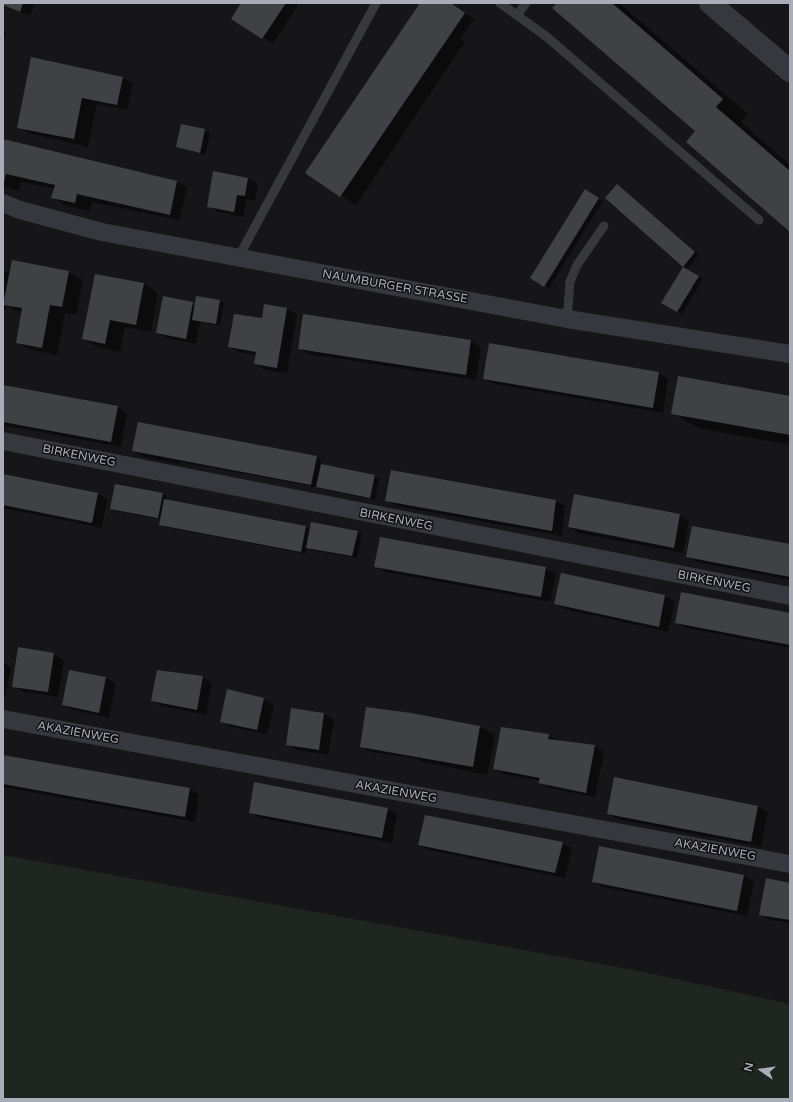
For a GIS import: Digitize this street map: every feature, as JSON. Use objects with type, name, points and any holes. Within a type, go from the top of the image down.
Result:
[{"type":"street","points":[[710,3],[790,71]]},
{"type":"street","name":"NAUMBURGER STRASSE","points":[[3,203],[20,210],[102,232],[568,319],[790,354]]},
{"type":"street","name":"BIRKENWEG","points":[[3,441],[790,596]]},
{"type":"street","name":"AKAZIENWEG","points":[[3,719],[790,864]]},
{"type":"lane","points":[[238,258],[376,3]]},
{"type":"lane","points":[[500,3],[547,37],[759,220]]},
{"type":"lane","points":[[517,15],[526,3]]},
{"type":"lane","points":[[568,319],[570,282],[577,265],[604,226]]},
{"type":"shaded area","points":[[3,855],[639,971],[790,1004],[790,1099],[3,1099]]},
{"type":"building","points":[[3,3],[23,3],[20,12],[3,5]]},
{"type":"building","points":[[241,3],[286,3],[262,39],[231,19]]},
{"type":"building","points":[[420,3],[451,3],[465,13],[340,197],[305,173]]},
{"type":"building","points":[[557,3],[612,3],[723,99],[716,107],[790,171],[790,232],[686,142],[695,131],[552,8]]},
{"type":"building","points":[[31,57],[123,77],[117,105],[82,98],[74,139],[17,128]]},
{"type":"building","points":[[181,124],[205,129],[200,153],[176,147]]},
{"type":"building","points":[[3,139],[177,181],[170,215],[77,194],[75,203],[51,198],[55,185],[6,174],[3,185]]},
{"type":"building","points":[[213,171],[248,178],[245,196],[237,195],[234,212],[207,207]]},
{"type":"building","points":[[617,184],[695,252],[683,267],[605,198]]},
{"type":"building","points":[[585,189],[599,198],[544,287],[530,278]]},
{"type":"building","points":[[12,260],[69,271],[62,307],[50,305],[42,348],[16,343],[22,308],[3,305]]},
{"type":"building","points":[[683,267],[699,276],[677,312],[661,303]]},
{"type":"building","points":[[95,274],[144,283],[136,325],[110,320],[105,344],[82,339]]},
{"type":"building","points":[[163,296],[193,302],[186,339],[156,333]]},
{"type":"building","points":[[196,296],[220,300],[216,324],[192,320]]},
{"type":"building","points":[[264,304],[287,308],[277,368],[254,364],[256,352],[228,347],[234,314],[262,318]]},
{"type":"building","points":[[303,314],[471,340],[466,375],[298,349]]},
{"type":"building","points":[[489,343],[659,372],[653,408],[483,379]]},
{"type":"building","points":[[678,376],[790,396],[790,435],[671,414]]},
{"type":"building","points":[[3,385],[118,406],[111,442],[3,422]]},
{"type":"building","points":[[138,422],[317,456],[311,485],[132,451]]},
{"type":"building","points":[[321,464],[375,475],[370,498],[316,487]]},
{"type":"building","points":[[391,470],[556,500],[552,531],[385,501]]},
{"type":"building","points":[[3,474],[98,493],[92,523],[3,505]]},
{"type":"building","points":[[115,484],[163,493],[158,518],[110,509]]},
{"type":"building","points":[[574,494],[680,514],[674,548],[568,527]]},
{"type":"building","points":[[164,499],[306,526],[301,552],[159,525]]},
{"type":"building","points":[[311,522],[358,531],[352,556],[306,548]]},
{"type":"building","points":[[692,526],[790,544],[790,577],[686,557]]},
{"type":"building","points":[[380,537],[546,567],[541,597],[374,567]]},
{"type":"building","points":[[561,573],[665,595],[659,627],[554,604]]},
{"type":"building","points":[[681,592],[790,613],[790,645],[675,623]]},
{"type":"building","points":[[18,647],[54,653],[48,692],[12,687]]},
{"type":"building","points":[[69,670],[106,677],[99,713],[62,705]]},
{"type":"building","points":[[157,670],[203,676],[197,710],[151,701]]},
{"type":"building","points":[[227,689],[264,698],[257,730],[220,722]]},
{"type":"building","points":[[366,707],[411,713],[480,726],[473,767],[360,747]]},
{"type":"building","points":[[291,708],[324,713],[319,750],[286,745]]},
{"type":"building","points":[[501,727],[549,734],[548,739],[595,745],[586,793],[538,783],[540,778],[493,769]]},
{"type":"building","points":[[3,755],[190,788],[185,817],[3,784]]},
{"type":"building","points":[[614,777],[758,806],[751,842],[607,814]]},
{"type":"building","points":[[254,782],[388,808],[382,838],[249,813]]},
{"type":"building","points":[[425,815],[563,842],[555,873],[418,845]]},
{"type":"building","points":[[599,846],[744,875],[737,911],[592,882]]},
{"type":"building","points":[[766,878],[790,883],[790,920],[759,915]]}]
